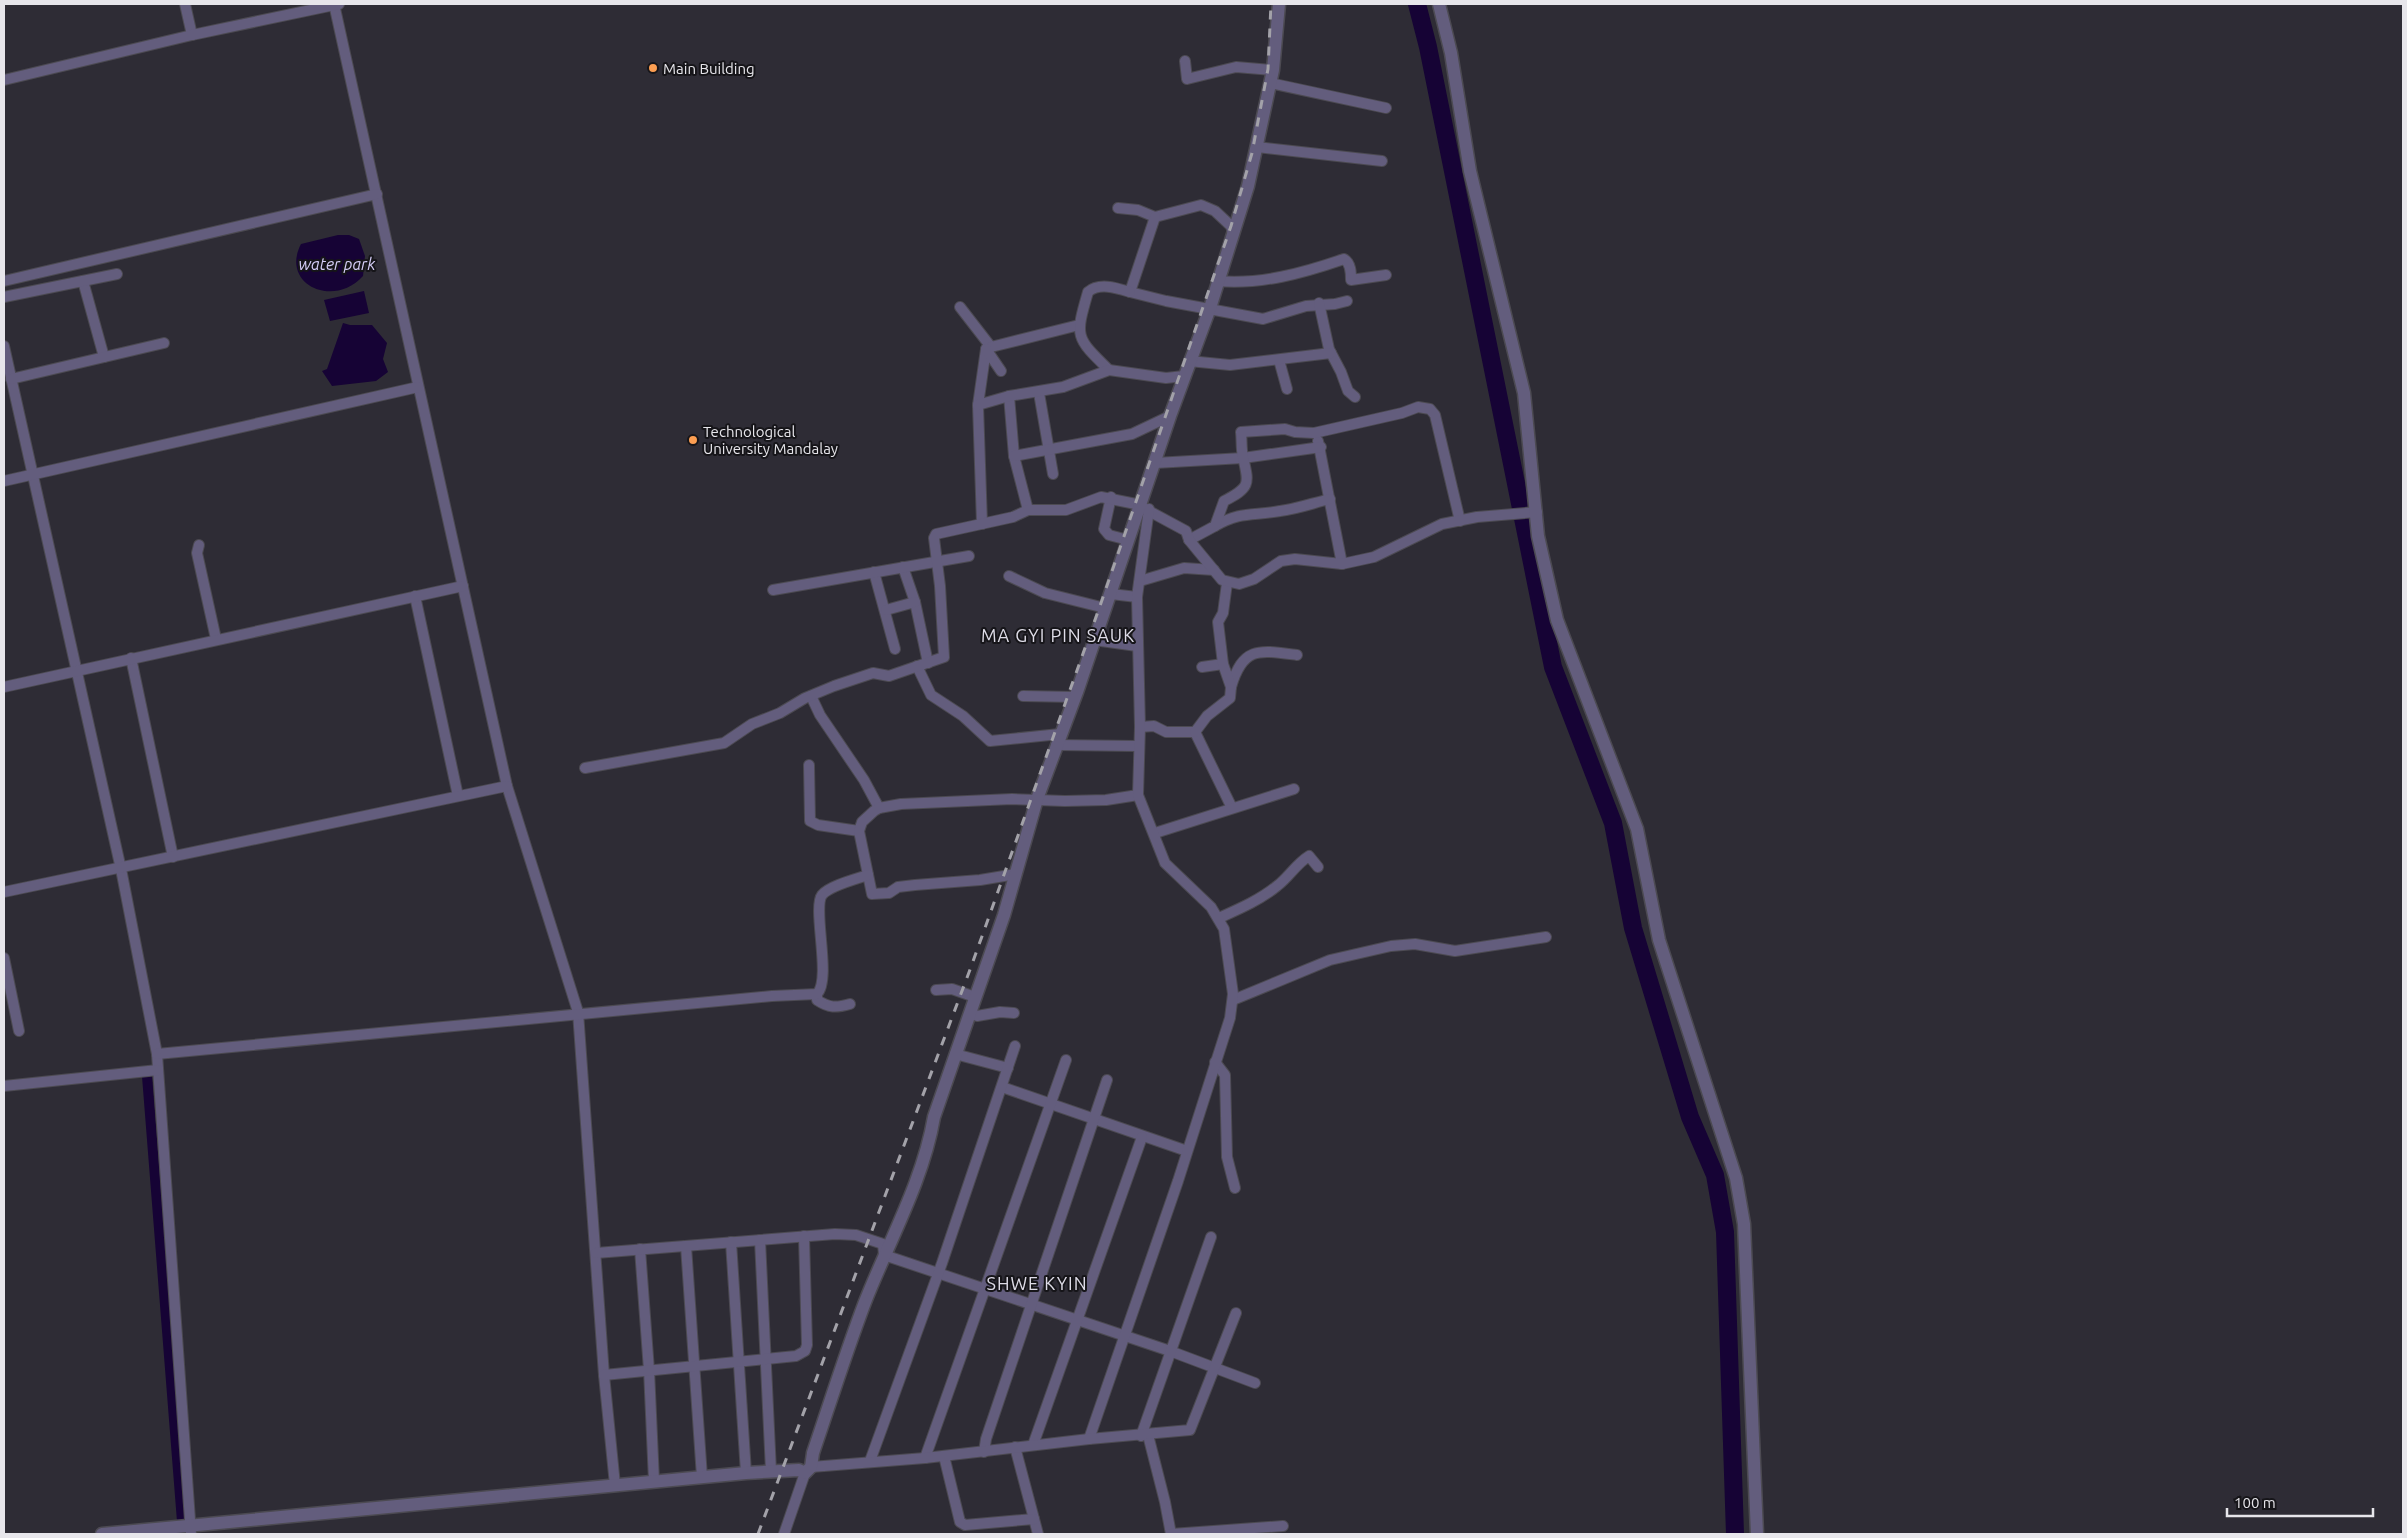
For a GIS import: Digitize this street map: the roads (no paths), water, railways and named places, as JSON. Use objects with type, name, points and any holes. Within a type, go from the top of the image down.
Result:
[{"type":"street","points":[[185,4],[192,36]]},
{"type":"street","points":[[284,4],[287,14]]},
{"type":"street","points":[[4,80],[336,4],[418,387],[507,786],[578,1015],[604,1376],[615,1485]]},
{"type":"street","points":[[1089,1438],[1187,1151],[1230,1018],[1233,1000],[1225,937],[1219,918],[1211,907],[1165,863],[1155,833],[1138,795],[1140,728],[1137,597],[1140,581],[1145,508],[1155,463],[1189,361],[1210,308],[1257,147],[1273,70],[1279,4]]},
{"type":"street","points":[[1439,4],[1451,53],[1470,171],[1524,393],[1533,512],[1557,620],[1637,829],[1659,940],[1736,1178],[1744,1224],[1757,1534]]},
{"type":"street","points":[[1185,61],[1187,80],[1236,67],[1273,70]]},
{"type":"street","points":[[1270,83],[1386,108]]},
{"type":"street","points":[[1257,147],[1382,161]]},
{"type":"street","points":[[4,281],[377,194]]},
{"type":"street","points":[[1118,208],[1138,210],[1156,217],[1201,205],[1215,211],[1231,226],[1232,233]]},
{"type":"street","points":[[1130,292],[1156,217]]},
{"type":"street","points":[[1218,281],[1258,282],[1344,258],[1348,261],[1351,280],[1386,275]]},
{"type":"street","points":[[4,297],[117,274]]},
{"type":"street","points":[[83,280],[104,358]]},
{"type":"street","points":[[1109,370],[1086,346],[1078,331],[1088,292],[1091,289],[1109,286],[1166,301],[1263,318],[1319,303],[1335,304],[1346,301]]},
{"type":"street","points":[[1319,303],[1331,353],[1348,391],[1355,397]]},
{"type":"street","points":[[960,307],[989,348],[1001,371]]},
{"type":"street","points":[[989,348],[1079,325]]},
{"type":"street","points":[[11,379],[164,343]]},
{"type":"street","points":[[4,346],[78,670],[121,869],[157,1054],[191,1530]]},
{"type":"street","points":[[982,524],[978,405],[989,348]]},
{"type":"street","points":[[1189,361],[1230,365],[1331,353]]},
{"type":"street","points":[[1279,360],[1287,389]]},
{"type":"street","points":[[978,405],[1009,396],[1063,388],[1109,370],[1166,378],[1184,376]]},
{"type":"street","points":[[4,480],[418,387]]},
{"type":"street","points":[[1039,393],[1053,474]]},
{"type":"street","points":[[1009,396],[1014,456],[1028,510]]},
{"type":"street","points":[[1215,526],[1224,501],[1240,493],[1246,487],[1248,475],[1243,458],[1242,432],[1285,429],[1295,432],[1314,433],[1402,413],[1418,406],[1430,409],[1435,416],[1460,521]]},
{"type":"street","points":[[1014,456],[1132,434],[1170,416]]},
{"type":"street","points":[[1314,433],[1321,446],[1342,564]]},
{"type":"street","points":[[1155,463],[1243,458],[1321,446]]},
{"type":"street","points":[[585,768],[724,743],[752,724],[780,713],[811,696],[866,675],[873,673],[889,676],[945,656],[934,536],[1013,517],[1028,510],[1066,510],[1095,497],[1110,497],[1145,508],[1186,530],[1189,540],[1214,570],[1227,583],[1239,584],[1254,579],[1281,561],[1295,559],[1342,564],[1374,557],[1442,524],[1533,512]]},
{"type":"street","points":[[1110,497],[1104,530],[1109,535],[1128,540]]},
{"type":"street","points":[[1189,540],[1230,517],[1244,513],[1277,512],[1330,499]]},
{"type":"street","points":[[784,1534],[854,1335],[929,1144],[934,1117],[1016,874],[1037,799],[1075,697],[1128,540],[1145,508]]},
{"type":"street","points":[[199,545],[197,553],[216,640]]},
{"type":"street","points":[[773,590],[936,560],[969,556]]},
{"type":"street","points":[[903,566],[915,602],[928,662]]},
{"type":"street","points":[[1140,581],[1184,568],[1214,570]]},
{"type":"street","points":[[874,572],[896,649]]},
{"type":"street","points":[[1009,576],[1046,593],[1105,608]]},
{"type":"street","points":[[1227,583],[1223,613],[1218,622],[1223,664],[1231,688]]},
{"type":"street","points":[[4,687],[462,586]]},
{"type":"street","points":[[1111,594],[1137,597]]},
{"type":"street","points":[[415,596],[458,796]]},
{"type":"street","points":[[886,610],[915,602]]},
{"type":"street","points":[[1094,640],[1137,646]]},
{"type":"street","points":[[1195,732],[1207,716],[1230,698],[1236,670],[1244,658],[1270,652],[1297,655]]},
{"type":"street","points":[[131,658],[173,858]]},
{"type":"street","points":[[1202,667],[1223,664]]},
{"type":"street","points":[[917,666],[931,695],[963,716],[990,741],[1058,740],[1138,746]]},
{"type":"street","points":[[811,696],[820,715],[864,780],[879,808]]},
{"type":"street","points":[[1023,696],[1075,697]]},
{"type":"street","points":[[1140,728],[1154,726],[1166,732],[1195,732]]},
{"type":"street","points":[[1195,732],[1232,808]]},
{"type":"street","points":[[809,765],[810,821],[818,825],[859,831]]},
{"type":"street","points":[[4,892],[121,869],[507,786]]},
{"type":"street","points":[[1155,833],[1294,789]]},
{"type":"street","points":[[1016,874],[980,880],[915,884],[898,887],[889,893],[872,894],[859,831],[862,822],[879,808],[936,802],[1037,799],[1065,801],[1106,800],[1138,795]]},
{"type":"street","points":[[1219,918],[1242,908],[1276,887],[1298,863],[1309,856],[1318,867]]},
{"type":"street","points":[[850,1004],[838,1008],[826,1007],[817,1000],[821,990],[822,976],[822,926],[819,906],[821,896],[831,889],[868,875]]},
{"type":"street","points":[[1233,1000],[1330,960],[1391,946],[1415,944],[1455,951],[1546,936]]},
{"type":"street","points":[[4,958],[19,1031]]},
{"type":"street","points":[[936,990],[952,989],[975,997]]},
{"type":"street","points":[[157,1054],[818,994]]},
{"type":"street","points":[[970,1012],[977,1016],[1000,1012],[1014,1013]]},
{"type":"street","points":[[870,1461],[939,1273],[1015,1046]]},
{"type":"street","points":[[956,1054],[1008,1068]]},
{"type":"street","points":[[925,1458],[1066,1060]]},
{"type":"street","points":[[1215,1062],[1225,1075],[1227,1158],[1235,1188]]},
{"type":"street","points":[[4,1086],[158,1070]]},
{"type":"street","points":[[984,1452],[986,1438],[1096,1119],[1107,1080]]},
{"type":"street","points":[[1002,1087],[1187,1151]]},
{"type":"street","points":[[1033,1445],[1142,1137]]},
{"type":"street","points":[[596,1253],[835,1234],[856,1235],[883,1244],[884,1255]]},
{"type":"street","points":[[604,1376],[694,1365],[796,1356],[805,1351],[808,1344],[804,1236]]},
{"type":"street","points":[[1211,1237],[1170,1350],[1144,1436],[1165,1502],[1171,1534],[1283,1526]]},
{"type":"street","points":[[760,1240],[771,1471]]},
{"type":"street","points":[[731,1242],[746,1473]]},
{"type":"street","points":[[686,1246],[702,1477]]},
{"type":"street","points":[[640,1249],[650,1370],[654,1481]]},
{"type":"street","points":[[884,1255],[1170,1350],[1255,1383]]},
{"type":"street","points":[[102,1534],[175,1527],[191,1530],[654,1481],[771,1471],[808,1470],[870,1461],[984,1452],[1089,1438],[1144,1436],[1190,1430],[1236,1312]]},
{"type":"street","points":[[1015,1447],[1038,1534]]},
{"type":"street","points":[[944,1456],[960,1522],[965,1525],[1034,1519]]},
{"type":"water","name":"water park","points":[[338,235],[349,235],[359,239],[365,256],[363,276],[351,286],[338,291],[325,291],[313,287],[303,280],[298,271],[296,258],[301,244]]},
{"type":"water","points":[[364,291],[369,313],[330,321],[324,300]]},
{"type":"water","points":[[343,323],[350,325],[372,325],[387,343],[383,359],[388,372],[376,381],[332,386],[322,371],[327,369]]},
{"type":"waterway","points":[[1417,4],[1428,47],[1553,667],[1613,823],[1633,928],[1690,1117],[1715,1175],[1725,1232],[1735,1534]]},
{"type":"waterway","points":[[147,1076],[183,1534]]},
{"type":"railway","points":[[758,1534],[971,967],[1100,606],[1231,226],[1252,153],[1268,69],[1271,4]]},
{"type":"place","name":"Main Building","points":[[653,68]]},
{"type":"place","name":"Technological University Mandalay","points":[[693,440]]},
{"type":"district","name":"MA GYI PIN SAUK","points":[[1058,635]]},
{"type":"district","name":"SHWE KYIN","points":[[1037,1283]]}]
